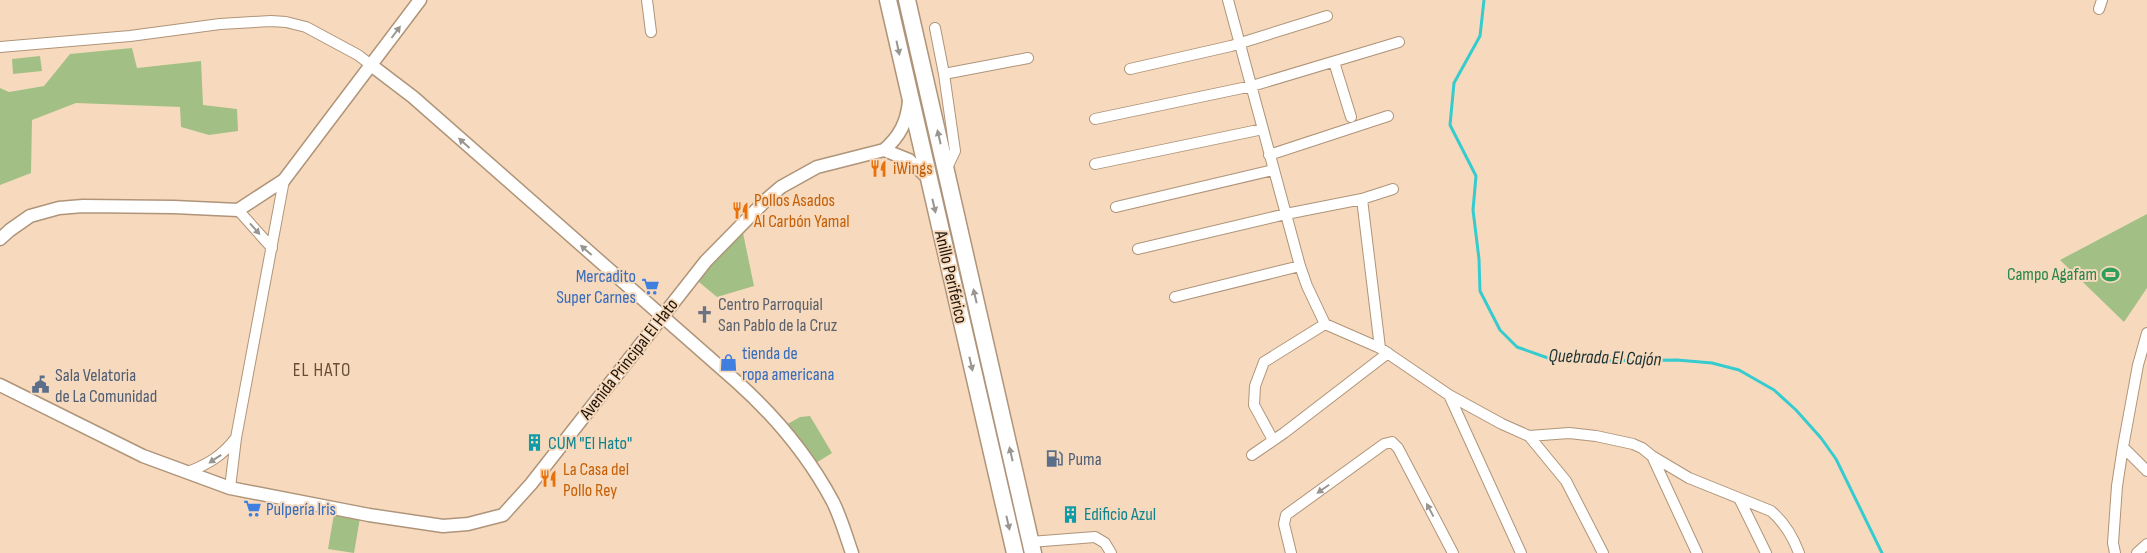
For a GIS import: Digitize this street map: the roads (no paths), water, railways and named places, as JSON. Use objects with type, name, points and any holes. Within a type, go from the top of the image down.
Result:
[{"type":"highway","name":"Anillo Periférico","points":[[888,0],[1015,553]]},
{"type":"highway","name":"Anillo Periférico","points":[[907,0],[1032,548]]},
{"type":"street","points":[[0,239],[30,216],[59,208],[83,206],[174,207],[238,210],[284,180],[420,0]]},
{"type":"street","points":[[647,0],[651,32]]},
{"type":"street","points":[[1228,0],[1300,266],[1324,324],[1384,351],[1449,395],[1529,436],[1566,481],[1604,553]]},
{"type":"street","points":[[1130,69],[1239,44],[1327,16]]},
{"type":"street","points":[[0,47],[130,36],[220,24],[271,21],[306,27],[358,55],[413,97],[740,386],[781,427],[811,466],[834,504],[852,553]]},
{"type":"street","points":[[935,28],[955,150],[946,170]]},
{"type":"street","points":[[1095,119],[1252,86],[1399,42]]},
{"type":"street","points":[[944,74],[1028,58]]},
{"type":"street","points":[[1334,62],[1351,117]]},
{"type":"street","points":[[906,85],[909,100],[905,121],[895,140],[884,150],[909,160],[928,178]]},
{"type":"street","points":[[1269,154],[1388,116]]},
{"type":"street","points":[[1095,164],[1263,129]]},
{"type":"street","name":"Avenida Principal El Hato","points":[[0,385],[143,456],[230,488],[403,521],[443,526],[468,524],[503,515],[531,484],[706,261],[766,199],[781,187],[817,167],[884,150]]},
{"type":"street","points":[[1116,208],[1273,170]]},
{"type":"street","points":[[230,488],[236,438],[284,180]]},
{"type":"street","points":[[1138,249],[1286,214],[1362,199],[1392,189]]},
{"type":"street","points":[[1362,199],[1384,351]]},
{"type":"street","points":[[238,210],[272,248]]},
{"type":"street","points":[[1175,297],[1300,266]]},
{"type":"street","points":[[1273,440],[1254,405],[1255,386],[1264,362],[1324,324]]},
{"type":"street","points":[[2115,553],[2113,543],[2123,447],[2138,365],[2147,333]]},
{"type":"street","points":[[1252,455],[1384,351]]},
{"type":"street","points":[[2138,365],[2147,373]]},
{"type":"street","points":[[1449,395],[1521,553]]},
{"type":"street","points":[[1529,436],[1569,433],[1596,436],[1633,444],[1689,478],[1771,512],[1780,518],[1793,536],[1799,553]]},
{"type":"street","points":[[188,472],[216,459],[227,450],[236,438]]},
{"type":"street","points":[[1291,553],[1284,524],[1286,515],[1384,444],[1392,442],[1398,448],[1453,553]]},
{"type":"street","points":[[2123,447],[2147,471]]},
{"type":"street","points":[[1652,456],[1697,553]]},
{"type":"street","points":[[1740,500],[1766,553]]},
{"type":"street","points":[[1032,548],[1095,537],[1106,543],[1111,553]]},
{"type":"street","points":[[2137,553],[2147,544]]},
{"type":"waterway","name":"Quebrada El Cajón","points":[[1484,0],[1480,36],[1454,83],[1450,125],[1476,176],[1473,210],[1479,259],[1480,291],[1500,330],[1517,347],[1548,358],[1595,361],[1677,360],[1712,363],[1739,370],[1774,390],[1796,410],[1821,438],[1836,459],[1882,553]]},
{"type":"place","name":"iWings","points":[[879,168]]},
{"type":"place","name":"Pollos Asados Al Carbón Yamal","points":[[740,210]]},
{"type":"place","name":"Campo Agafam","points":[[2111,274]]},
{"type":"place","name":"Mercadito Super Carnes","points":[[650,286]]},
{"type":"place","name":"Centro Parroquial San Pablo de la Cruz","points":[[704,314]]},
{"type":"place","name":"tienda de ropa americana","points":[[728,363]]},
{"type":"place","name":"Sala Velatoria de La Comunidad","points":[[41,385]]},
{"type":"place","name":"CUM \"El Hato\"","points":[[534,443]]},
{"type":"place","name":"Puma","points":[[1054,459]]},
{"type":"place","name":"La Casa del Pollo Rey","points":[[549,479]]},
{"type":"place","name":"Pulpería Iris","points":[[252,509]]},
{"type":"place","name":"Edificio Azul","points":[[1070,514]]},
{"type":"district","name":"EL HATO","points":[[322,370]]}]
